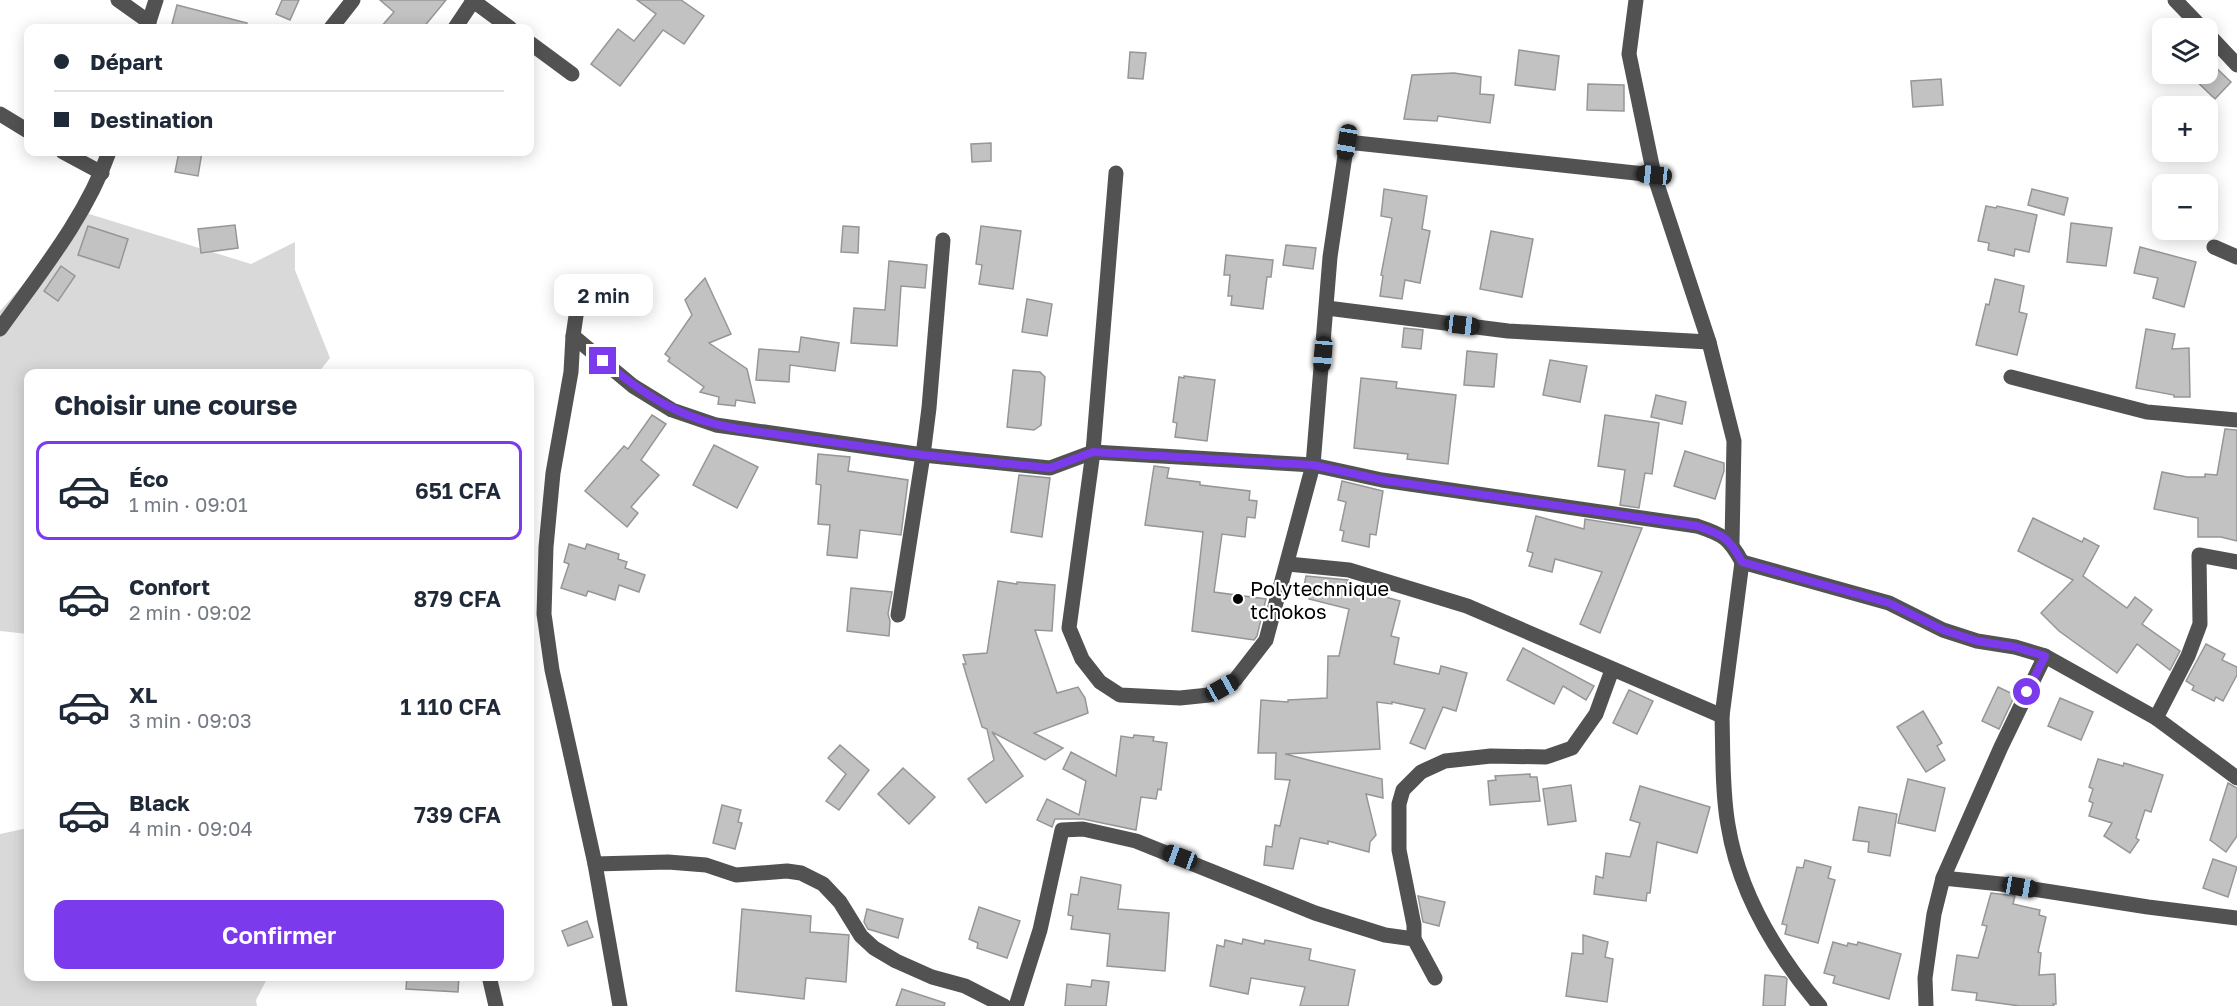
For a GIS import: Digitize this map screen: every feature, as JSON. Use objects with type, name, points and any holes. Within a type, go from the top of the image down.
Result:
[{"type":"street","points":[[118,0],[147,24]]},
{"type":"street","points":[[148,24],[156,0]]},
{"type":"street","points":[[334,24],[352,0]]},
{"type":"street","points":[[457,24],[472,0],[505,24]]},
{"type":"street","points":[[1636,0],[1629,54],[1654,175],[1709,342],[1734,441],[1732,543]]},
{"type":"street","points":[[2175,0],[2192,18]]},
{"type":"street","points":[[2218,45],[2237,65]]},
{"type":"street","points":[[534,46],[572,74]]},
{"type":"street","points":[[0,114],[24,129]]},
{"type":"street","points":[[1116,173],[1093,452],[1070,628],[1082,659],[1100,682],[1120,695],[1180,698],[1209,695],[1235,680],[1266,640],[1313,465],[1330,257],[1347,142],[1654,175]]},
{"type":"street","points":[[70,156],[102,173]]},
{"type":"street","points":[[0,329],[63,241],[102,173],[108,156]]},
{"type":"street","points":[[898,615],[929,408],[943,240]]},
{"type":"street","points":[[2214,247],[2237,257]]},
{"type":"street","points":[[580,289],[573,336],[571,372],[553,473],[546,547],[544,614],[552,670],[595,864],[621,1006]]},
{"type":"street","points":[[1327,308],[1508,331],[1709,342]]},
{"type":"street","points":[[573,336],[633,386],[672,410],[716,425],[923,455],[1050,468],[1093,452],[1313,465],[1382,480],[1697,526],[1717,533],[1732,543],[1742,562],[1722,716],[1727,823],[1736,862],[1750,899],[1772,941],[1820,1006]]},
{"type":"street","points":[[2011,377],[2147,412],[2237,420]]},
{"type":"street","points":[[2156,718],[2188,656],[2200,624],[2199,555],[2237,562]]},
{"type":"street","points":[[1742,562],[1889,603],[1943,630],[1977,641],[2015,647],[2045,656],[2156,718],[2237,778]]},
{"type":"street","points":[[1288,564],[1349,570],[1457,603],[1514,625],[1612,670],[1722,716]]},
{"type":"street","points":[[1926,1006],[1925,978],[1934,914],[1943,878],[2001,747],[2045,656]]},
{"type":"street","points":[[1435,978],[1414,939],[1414,926],[1399,850],[1399,804],[1402,790],[1421,772],[1445,761],[1491,756],[1546,757],[1572,748],[1596,714],[1612,670]]},
{"type":"street","points":[[1016,1006],[1040,930],[1062,830],[1083,829],[1136,841],[1315,913],[1385,935],[1414,939]]},
{"type":"street","points":[[595,864],[668,862],[706,865],[736,875],[787,871],[801,873],[823,884],[840,902],[861,936],[874,948],[896,961],[932,977],[965,986],[1004,1006]]},
{"type":"street","points":[[1943,878],[2001,884],[2148,907],[2237,918]]},
{"type":"street","points":[[490,981],[496,1006]]},
{"type":"shaded area","points":[[86,213],[251,264],[295,242],[295,270],[330,358],[321,369],[24,369],[24,634],[0,631],[0,311]]},
{"type":"shaded area","points":[[24,829],[24,981],[266,981],[256,1000],[257,1006],[0,1006],[0,834]]},
{"type":"building","points":[[282,0],[299,0],[290,20],[276,14]]},
{"type":"building","points":[[380,0],[446,0],[426,24],[384,24],[394,12]]},
{"type":"building","points":[[637,0],[681,0],[704,16],[684,44],[663,30],[620,86],[591,64],[618,29],[634,41],[656,14]]},
{"type":"building","points":[[177,5],[247,23],[247,24],[172,24]]},
{"type":"building","points":[[1519,50],[1559,56],[1555,90],[1515,85]]},
{"type":"building","points":[[1130,52],[1146,53],[1143,79],[1128,78]]},
{"type":"building","points":[[2218,70],[2231,82],[2218,96],[2212,96],[2199,84],[2218,84]]},
{"type":"building","points":[[1454,73],[1481,77],[1480,94],[1494,95],[1490,123],[1438,116],[1437,121],[1404,119],[1412,75]]},
{"type":"building","points":[[1941,79],[1943,105],[1913,107],[1911,81]]},
{"type":"building","points":[[1588,84],[1624,85],[1624,111],[1587,110]]},
{"type":"building","points":[[991,143],[991,161],[972,162],[971,144]]},
{"type":"building","points":[[178,156],[201,156],[198,176],[175,172]]},
{"type":"building","points":[[1384,189],[1427,196],[1422,229],[1430,231],[1420,283],[1405,280],[1402,299],[1380,296],[1383,276],[1381,275],[1392,218],[1381,216]]},
{"type":"building","points":[[2032,189],[2068,198],[2064,215],[2028,205]]},
{"type":"building","points":[[1986,206],[1996,208],[1997,206],[2037,215],[2029,252],[2015,249],[2014,256],[1988,250],[1989,243],[1978,241]]},
{"type":"building","points":[[2071,223],[2112,228],[2106,266],[2067,262]]},
{"type":"building","points":[[235,225],[238,248],[201,253],[198,229]]},
{"type":"building","points":[[88,226],[128,239],[119,268],[78,255]]},
{"type":"building","points":[[843,226],[859,227],[858,253],[841,252]]},
{"type":"building","points":[[981,226],[1021,231],[1013,289],[979,284],[982,265],[976,264]]},
{"type":"building","points":[[1491,231],[1533,239],[1522,297],[1480,289]]},
{"type":"building","points":[[1286,245],[1316,248],[1313,269],[1283,265]]},
{"type":"building","points":[[2140,247],[2196,262],[2184,307],[2153,298],[2158,278],[2134,273]]},
{"type":"building","points":[[1226,255],[1273,260],[1271,277],[1267,277],[1263,309],[1231,305],[1232,296],[1228,296],[1230,275],[1224,275]]},
{"type":"building","points":[[889,261],[927,265],[925,288],[901,286],[897,346],[851,343],[854,308],[885,310]]},
{"type":"building","points":[[61,266],[75,276],[58,301],[44,291]]},
{"type":"building","points":[[705,278],[731,334],[709,343],[747,369],[755,403],[736,400],[735,406],[718,404],[719,397],[700,392],[704,387],[668,361],[670,358],[665,354],[692,315],[685,300]]},
{"type":"building","points":[[1995,279],[2024,286],[2019,312],[2027,314],[2017,355],[1976,345]]},
{"type":"building","points":[[1027,299],[1052,304],[1047,336],[1022,332]]},
{"type":"building","points":[[1404,328],[1423,330],[1421,349],[1402,347]]},
{"type":"building","points":[[2146,329],[2175,334],[2172,349],[2189,348],[2190,397],[2174,397],[2174,395],[2136,388]]},
{"type":"building","points":[[801,337],[839,343],[835,371],[790,365],[789,382],[756,380],[759,349],[799,352]]},
{"type":"building","points":[[1467,351],[1497,354],[1494,387],[1464,385]]},
{"type":"building","points":[[1550,360],[1587,366],[1580,402],[1543,395]]},
{"type":"building","points":[[1013,370],[1040,372],[1045,377],[1041,425],[1034,430],[1007,427]]},
{"type":"building","points":[[1184,376],[1215,380],[1207,441],[1175,437],[1177,423],[1173,422],[1179,377],[1184,378]]},
{"type":"building","points":[[1361,378],[1397,382],[1396,388],[1456,395],[1448,464],[1407,459],[1408,454],[1354,448]]},
{"type":"building","points":[[1656,395],[1686,402],[1682,424],[1651,417]]},
{"type":"building","points":[[652,415],[666,424],[641,460],[659,475],[631,507],[638,513],[627,527],[585,491],[624,446],[628,449]]},
{"type":"building","points":[[1605,415],[1659,423],[1652,474],[1645,473],[1639,508],[1620,505],[1625,470],[1598,466]]},
{"type":"building","points":[[2225,429],[2237,430],[2237,541],[2221,537],[2198,537],[2198,518],[2154,509],[2162,472],[2187,477],[2217,475]]},
{"type":"building","points":[[714,445],[758,467],[737,508],[693,485]]},
{"type":"building","points":[[1685,451],[1724,463],[1724,471],[1715,499],[1674,486]]},
{"type":"building","points":[[818,454],[850,457],[848,471],[908,480],[901,535],[860,530],[857,558],[827,555],[830,525],[818,524],[821,485],[816,484]]},
{"type":"building","points":[[1154,466],[1169,468],[1167,478],[1200,482],[1200,485],[1250,491],[1249,500],[1257,501],[1255,518],[1247,517],[1245,537],[1222,534],[1214,592],[1266,599],[1254,640],[1192,631],[1203,532],[1145,525]]},
{"type":"building","points":[[1019,475],[1050,478],[1042,537],[1011,532]]},
{"type":"building","points":[[1342,481],[1383,491],[1376,535],[1370,534],[1369,547],[1342,541],[1344,531],[1340,530],[1346,502],[1338,500]]},
{"type":"building","points":[[1536,516],[1584,529],[1585,519],[1642,528],[1600,633],[1580,624],[1602,572],[1555,559],[1552,572],[1529,566],[1533,553],[1527,551]]},
{"type":"building","points":[[2033,518],[2082,542],[2084,538],[2099,546],[2083,576],[2127,608],[2135,597],[2152,610],[2142,624],[2180,651],[2170,670],[2137,644],[2117,673],[2059,631],[2041,613],[2073,580],[2018,551]]},
{"type":"building","points":[[569,544],[585,549],[587,544],[619,554],[618,559],[627,562],[625,568],[645,575],[639,592],[619,585],[615,600],[588,591],[586,596],[561,588],[569,564],[564,562]]},
{"type":"building","points":[[1306,576],[1348,580],[1346,586],[1400,601],[1391,636],[1399,638],[1394,664],[1439,674],[1441,666],[1467,673],[1456,711],[1443,707],[1425,749],[1410,743],[1425,709],[1392,702],[1392,704],[1377,702],[1380,749],[1285,754],[1382,779],[1383,798],[1366,794],[1376,835],[1370,842],[1369,852],[1328,841],[1328,844],[1300,838],[1293,869],[1264,865],[1266,846],[1272,847],[1275,825],[1280,826],[1290,780],[1275,779],[1276,753],[1258,753],[1261,700],[1288,702],[1288,700],[1327,698],[1328,656],[1339,656],[1349,609],[1309,599],[1311,593],[1303,591]]},
{"type":"building","points":[[998,581],[1055,585],[1052,631],[1035,630],[1057,693],[1078,687],[1085,698],[1088,713],[1034,733],[1063,748],[1045,760],[992,732],[1023,776],[986,803],[968,779],[994,760],[987,729],[982,727],[963,664],[966,664],[963,655],[987,653]]},
{"type":"building","points":[[851,588],[892,592],[888,614],[889,636],[847,631]]},
{"type":"building","points":[[2206,644],[2225,654],[2222,660],[2237,667],[2237,675],[2223,701],[2216,697],[2214,701],[2192,690],[2194,686],[2186,681]]},
{"type":"building","points":[[1523,648],[1594,686],[1586,700],[1563,686],[1554,704],[1507,680]]},
{"type":"building","points":[[1998,687],[2015,695],[1999,729],[1982,721]]},
{"type":"building","points":[[1629,690],[1653,701],[1637,734],[1613,723]]},
{"type":"building","points":[[2060,698],[2093,712],[2081,740],[2048,726]]},
{"type":"building","points":[[1923,711],[1942,743],[1937,746],[1945,760],[1926,772],[1897,727]]},
{"type":"building","points":[[1134,735],[1154,737],[1153,741],[1167,743],[1161,790],[1158,789],[1156,799],[1141,797],[1136,830],[1083,819],[1055,819],[1052,827],[1037,820],[1047,799],[1079,815],[1086,781],[1063,769],[1071,752],[1116,776],[1121,736],[1133,738]]},
{"type":"building","points":[[840,745],[869,770],[839,810],[826,801],[846,774],[828,758]]},
{"type":"building","points":[[2098,759],[2123,766],[2124,763],[2163,775],[2151,812],[2145,810],[2136,838],[2139,840],[2130,853],[2104,836],[2112,823],[2089,816],[2093,803],[2089,801],[2093,789],[2089,787]]},
{"type":"building","points":[[903,768],[935,797],[909,824],[878,794]]},
{"type":"building","points":[[1530,774],[1530,777],[1537,777],[1540,801],[1490,805],[1488,781],[1496,780],[1495,776]]},
{"type":"building","points":[[1908,779],[1945,788],[1935,831],[1898,823]]},
{"type":"building","points":[[2228,783],[2237,788],[2237,836],[2226,852],[2210,840]]},
{"type":"building","points":[[1571,785],[1576,821],[1548,825],[1543,789]]},
{"type":"building","points":[[1640,786],[1710,807],[1697,853],[1657,842],[1650,893],[1647,893],[1646,901],[1594,894],[1596,876],[1603,878],[1606,853],[1630,857],[1640,823],[1630,820]]},
{"type":"building","points":[[722,805],[741,810],[738,822],[742,823],[735,849],[713,843]]},
{"type":"building","points":[[1859,807],[1897,814],[1890,856],[1868,852],[1869,842],[1853,840]]},
{"type":"building","points":[[2213,859],[2237,867],[2228,897],[2203,888]]},
{"type":"building","points":[[1805,860],[1831,867],[1828,878],[1835,880],[1818,943],[1785,934],[1787,925],[1782,924],[1797,867],[1803,868]]},
{"type":"building","points":[[1081,877],[1121,885],[1118,909],[1169,913],[1165,971],[1107,966],[1110,934],[1071,929],[1073,916],[1068,915],[1071,894],[1078,895]]},
{"type":"building","points":[[1991,893],[2015,896],[2013,904],[2040,910],[2039,915],[2046,917],[2038,952],[2041,953],[2039,975],[2055,974],[2056,1004],[2053,1004],[2054,1006],[2020,1006],[1976,1000],[1977,993],[1952,990],[1957,955],[1978,958],[1987,926],[1982,925]]},
{"type":"building","points":[[1418,896],[1445,902],[1439,926],[1423,922]]},
{"type":"building","points":[[979,907],[1020,921],[1007,958],[977,948],[978,943],[969,939]]},
{"type":"building","points":[[742,909],[811,916],[810,932],[849,935],[846,982],[806,978],[804,999],[736,991]]},
{"type":"building","points":[[867,909],[903,919],[898,938],[868,929],[864,922]]},
{"type":"building","points":[[587,921],[593,937],[568,946],[562,931]]},
{"type":"building","points":[[1583,935],[1608,942],[1605,957],[1613,959],[1607,1002],[1566,996],[1572,953],[1583,954]]},
{"type":"building","points":[[1243,939],[1264,944],[1265,940],[1311,949],[1309,960],[1355,970],[1348,1006],[1300,1006],[1305,987],[1251,978],[1248,994],[1210,986],[1217,945],[1224,947],[1225,940],[1242,944]]},
{"type":"building","points":[[1833,942],[1847,946],[1848,943],[1857,945],[1858,942],[1901,954],[1889,999],[1833,983],[1835,976],[1824,973]]},
{"type":"building","points":[[1765,975],[1787,979],[1785,1006],[1763,1006]]},
{"type":"building","points":[[1092,980],[1109,982],[1106,1006],[1065,1006],[1067,984],[1091,987]]},
{"type":"building","points":[[407,981],[459,981],[458,992],[406,989]]},
{"type":"building","points":[[902,989],[945,1003],[944,1006],[896,1006]]},
{"type":"place","name":"Polytechnique tchokos","points":[[1238,599]]},
{"type":"route","points":[[603,361],[633,386],[672,410],[716,425],[739,429],[923,455],[1050,468],[1093,452],[1313,465],[1382,480],[1697,526],[1717,533],[1732,543],[1742,562],[1889,603],[1943,630],[1977,641],[2015,647],[2045,656],[2027,692]]}]
